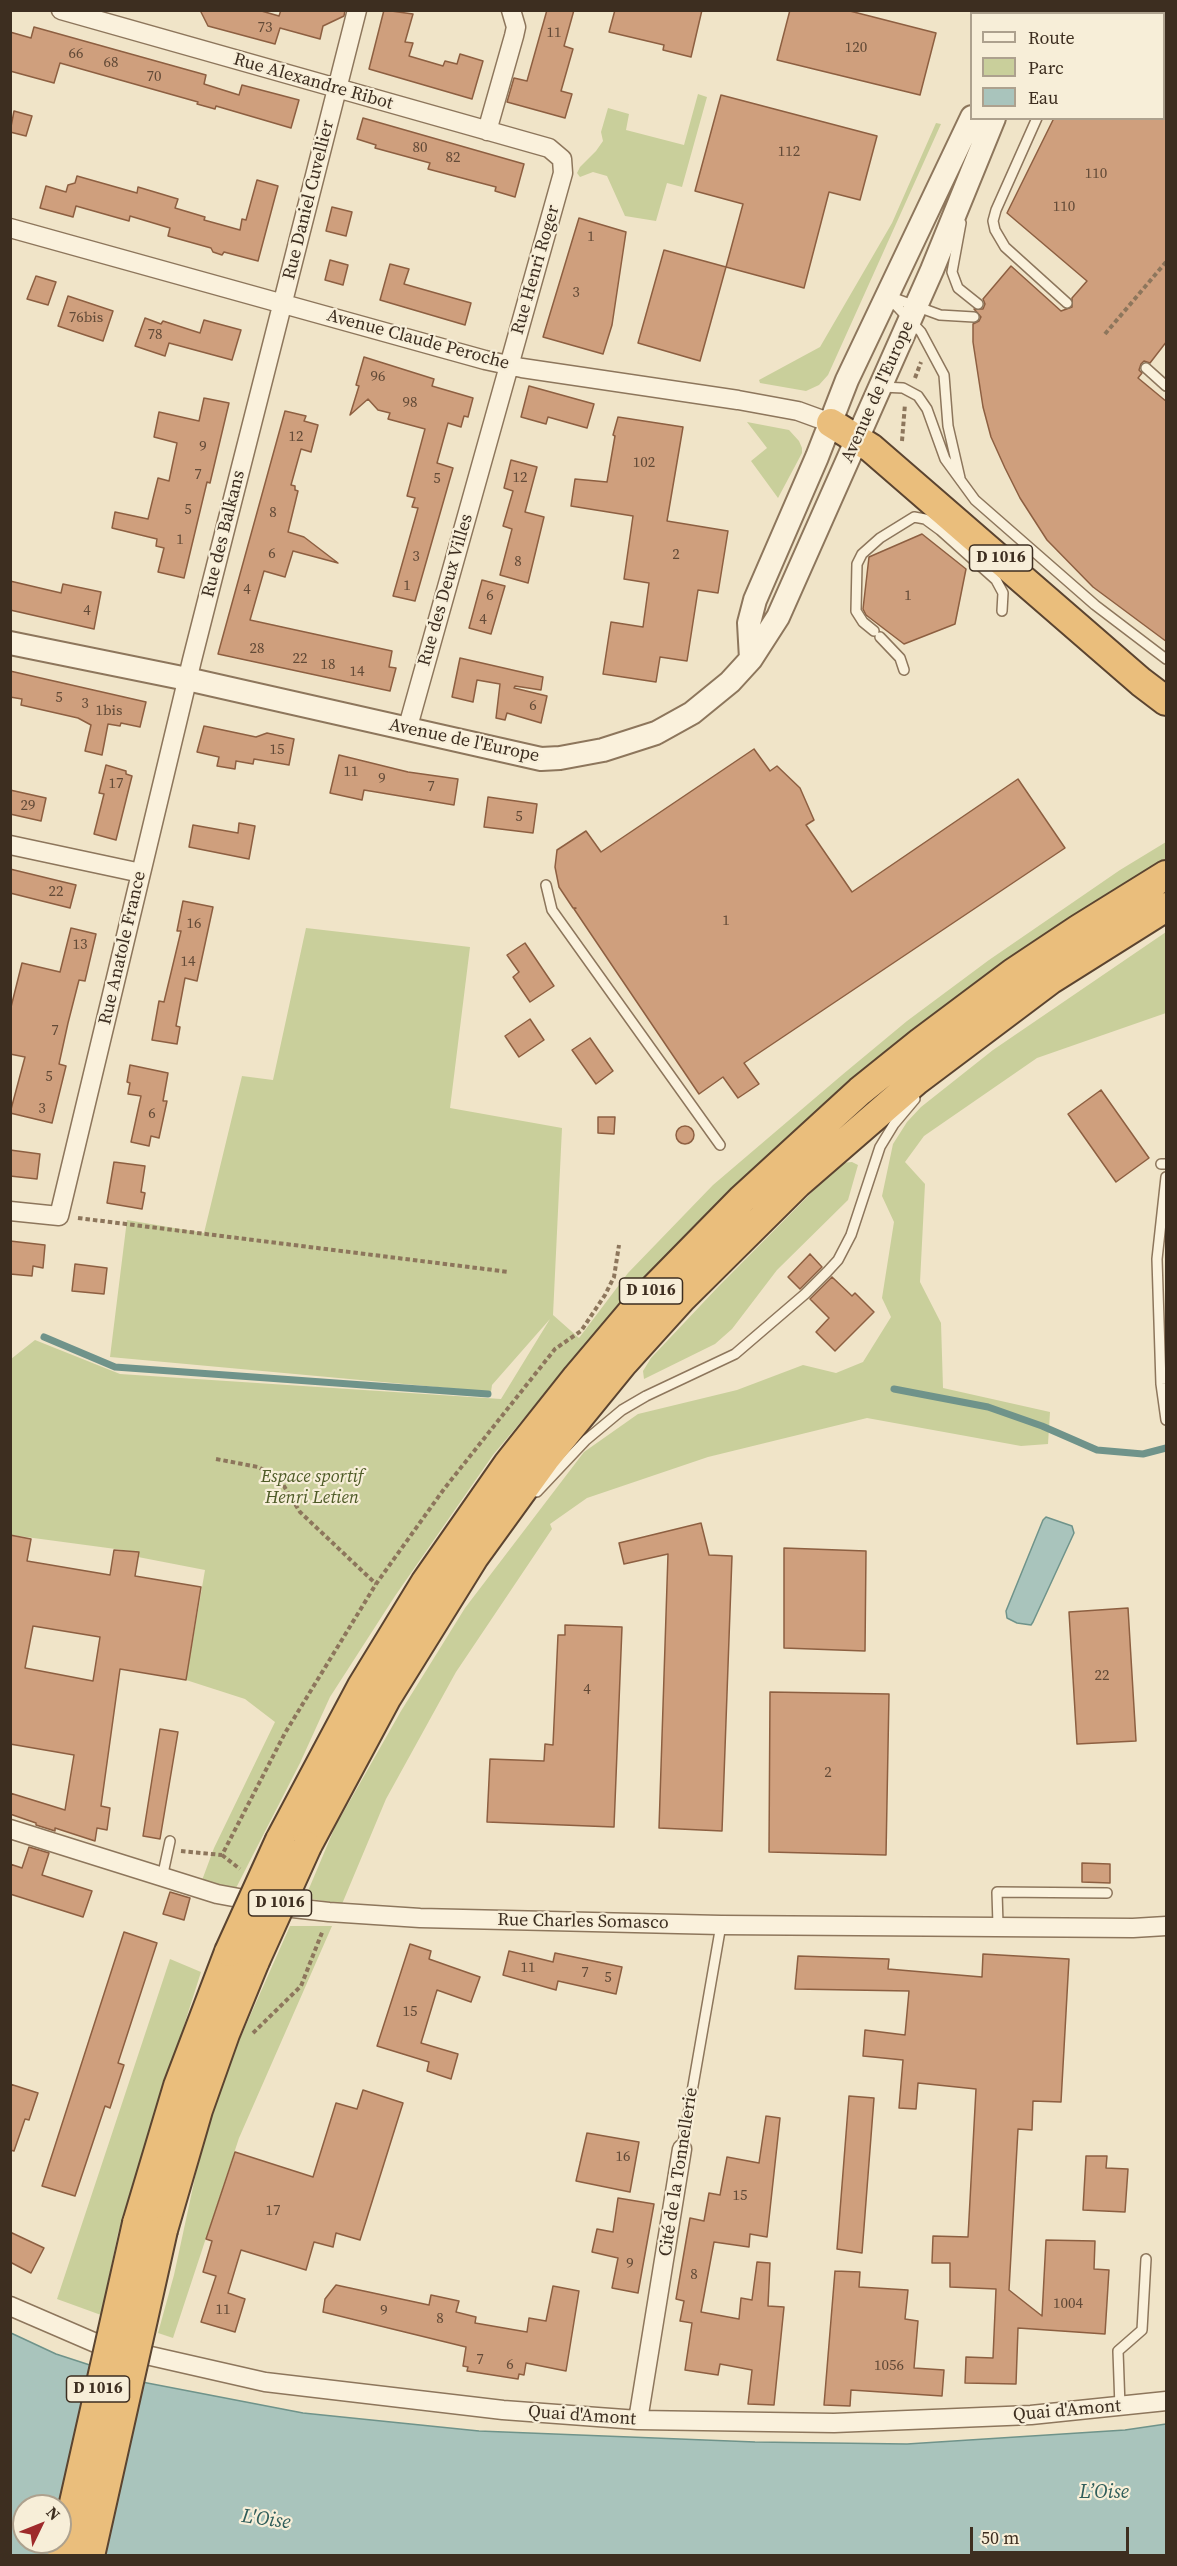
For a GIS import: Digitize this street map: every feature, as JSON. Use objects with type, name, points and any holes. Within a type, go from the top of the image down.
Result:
[{"type":"highway","name":"D 1016","points":[[831,423],[858,438],[1020,575],[1141,682],[1167,701]]},
{"type":"highway","name":"D 1016","points":[[90,2556],[178,2086],[242,1957],[362,1686],[429,1576],[508,1464],[577,1377],[637,1306],[742,1199],[860,1091],[952,1018],[1021,968],[1167,875]]},
{"type":"highway","name":"D 1016","points":[[293,1843],[470,1564],[545,1459],[624,1362],[681,1299],[759,1220],[885,1105],[983,1029],[1090,954],[1167,907]]},
{"type":"highway","name":"D 1016","points":[[62,2556],[150,2227]]},
{"type":"street","name":"Rue Alexandre Ribot","points":[[61,10],[549,148],[562,159]]},
{"type":"street","name":"Rue Daniel Cuvellier","points":[[261,389],[357,10]]},
{"type":"street","points":[[487,130],[516,27],[511,10]]},
{"type":"street","name":"Avenue de l'Europe","points":[[751,659],[749,623],[755,600],[831,423],[842,392],[971,120]]},
{"type":"street","name":"Avenue de l'Europe","points":[[10,643],[187,679],[541,759],[576,756],[624,745],[675,723],[692,713],[730,682],[751,659],[778,617],[913,314],[993,120]]},
{"type":"street","name":"Rue Henri Roger","points":[[485,449],[563,173],[562,159]]},
{"type":"street","name":"Avenue Claude Peroche","points":[[10,228],[509,365],[738,400],[798,411],[831,423]]},
{"type":"street","name":"Rue des Balkans","points":[[187,679],[261,389]]},
{"type":"street","name":"Rue des Deux Villes","points":[[407,730],[485,449]]},
{"type":"street","name":"Rue Anatole France","points":[[59,1216],[187,679]]},
{"type":"street","points":[[10,845],[141,873]]},
{"type":"street","points":[[10,1211],[59,1216]]},
{"type":"street","name":"Rue Charles Somasco","points":[[10,1829],[165,1879],[248,1901],[329,1912],[420,1918],[721,1924],[1133,1928],[1167,1926]]},
{"type":"street","name":"Cité de la Tonnellerie","points":[[638,2420],[682,2149]]},
{"type":"street","name":"Quai d'Amont","points":[[10,2306],[98,2344],[265,2382],[502,2410],[638,2420],[834,2423],[1030,2415],[1167,2401]]},
{"type":"lane","points":[[1036,120],[993,221],[995,230],[1005,247],[1068,303]]},
{"type":"lane","points":[[975,166],[952,272],[958,288],[978,304]]},
{"type":"lane","points":[[886,296],[913,314],[945,375],[948,426],[962,484]]},
{"type":"lane","points":[[886,296],[913,314],[974,316]]},
{"type":"lane","points":[[1146,368],[1167,386]]},
{"type":"lane","points":[[880,388],[896,387],[918,396],[927,409],[945,459],[975,500],[1095,605],[1167,659]]},
{"type":"lane","points":[[904,670],[900,658],[863,622],[856,611],[857,564],[862,554],[880,538],[914,517],[925,519],[940,530],[996,580],[1003,593],[1002,611]]},
{"type":"lane","points":[[546,885],[552,910],[720,1145]]},
{"type":"lane","points":[[533,1496],[586,1440],[612,1417],[646,1396],[735,1354],[827,1272],[838,1260],[851,1235],[875,1158],[886,1136],[916,1097],[983,1029]]},
{"type":"lane","points":[[1167,1177],[1157,1259],[1161,1384],[1167,1420]]},
{"type":"lane","points":[[470,1564],[526,1504]]},
{"type":"lane","points":[[165,1879],[170,1841]]},
{"type":"lane","points":[[999,1926],[997,1892],[1107,1893]]},
{"type":"lane","name":"Cité de la Tonnellerie","points":[[682,2149],[721,1924]]},
{"type":"lane","points":[[1120,2407],[1118,2351],[1142,2330],[1146,2259]]},
{"type":"path","points":[[1105,334],[1167,262]]},
{"type":"path","points":[[904,445],[901,439],[903,410],[928,343]]},
{"type":"path","points":[[59,1216],[509,1272]]},
{"type":"path","points":[[165,1879],[178,1851],[222,1855],[285,1733],[376,1584],[444,1489],[555,1349],[581,1331],[614,1277],[619,1245]]},
{"type":"path","points":[[216,1459],[258,1467],[279,1478],[300,1512],[376,1584]]},
{"type":"path","points":[[247,2040],[301,1986],[329,1912]]},
{"type":"green space","points":[[698,94],[707,97],[682,187],[667,183],[656,221],[625,216],[607,176],[593,172],[580,177],[577,173],[603,141],[601,132],[608,108],[629,114],[626,130],[684,145]]},
{"type":"green space","points":[[936,123],[941,124],[828,375],[819,385],[806,391],[760,383],[759,380],[820,347],[892,223]]},
{"type":"green space","points":[[747,422],[789,430],[802,448],[802,453],[778,498],[751,461],[767,448]]},
{"type":"green space","name":"Espace sportif Henri Letien","points":[[1166,842],[1166,860],[1038,940],[843,1088],[776,1148],[618,1306],[493,1455],[395,1596],[330,1697],[300,1763],[235,1890],[201,1883],[214,1848],[275,1722],[245,1699],[186,1680],[205,1570],[138,1557],[138,1552],[11,1535],[11,1359],[35,1340],[120,1374],[501,1399],[550,1319],[492,1385],[491,1392],[110,1357],[127,1220],[204,1233],[242,1076],[273,1080],[306,928],[470,947],[450,1108],[562,1128],[553,1315],[579,1338],[628,1273],[713,1185],[842,1075],[907,1021],[989,960],[1120,870]]},
{"type":"green space","points":[[1166,932],[1166,1013],[1037,1058],[924,1136],[905,1162],[925,1184],[920,1282],[941,1323],[943,1388],[1050,1412],[1048,1444],[1021,1446],[867,1418],[708,1457],[587,1498],[550,1524],[552,1529],[456,1672],[386,1799],[342,1904],[305,1898],[335,1827],[401,1711],[465,1608],[584,1452],[638,1414],[737,1390],[803,1365],[836,1373],[863,1362],[891,1317],[882,1298],[894,1222],[882,1196],[893,1144],[907,1122],[921,1107],[993,1050]]},
{"type":"green space","points":[[852,1162],[858,1165],[848,1200],[777,1270],[732,1329],[715,1344],[644,1379],[643,1371],[651,1358],[717,1288],[841,1163]]},
{"type":"green space","points":[[290,1926],[332,1926],[239,2138],[173,2338],[158,2333],[174,2275],[204,2136],[226,2070]]},
{"type":"green space","points":[[170,1959],[201,1972],[118,2233],[101,2315],[57,2299]]},
{"type":"water","points":[[1046,1517],[1072,1526],[1074,1533],[1033,1622],[1031,1625],[1017,1623],[1007,1618],[1006,1611]]},
{"type":"water","points":[[11,2333],[56,2354],[142,2382],[303,2413],[479,2431],[755,2442],[907,2444],[1125,2430],[1166,2424],[1166,2555],[11,2556]]},
{"type":"building","points":[[200,10],[258,10],[279,16],[281,10],[345,10],[344,16],[323,26],[320,39],[280,28],[275,44],[208,26]]},
{"type":"building","points":[[384,10],[413,14],[405,42],[413,43],[409,56],[443,66],[445,61],[457,64],[460,54],[483,61],[472,99],[369,69]]},
{"type":"building","points":[[547,10],[574,10],[564,46],[573,49],[561,91],[572,94],[565,118],[507,102],[514,78],[527,81]]},
{"type":"building","points":[[615,10],[702,10],[691,57],[663,50],[664,45],[609,32]]},
{"type":"building","points":[[790,10],[846,10],[936,33],[920,95],[777,60]]},
{"type":"building","points":[[34,27],[206,75],[204,84],[239,95],[242,85],[299,100],[291,128],[216,106],[215,109],[197,104],[198,102],[60,63],[54,83],[10,71],[10,32],[31,38]]},
{"type":"building","points":[[721,95],[877,136],[860,200],[829,192],[804,288],[726,267],[743,204],[695,191]]},
{"type":"building","points":[[14,111],[32,116],[26,136],[10,132]]},
{"type":"building","points":[[363,118],[524,164],[515,197],[495,191],[496,187],[428,169],[430,163],[375,148],[376,145],[357,139]]},
{"type":"building","points":[[1167,118],[1167,341],[1150,363],[1144,361],[1141,364],[1139,370],[1142,373],[1138,378],[1167,402],[1167,642],[1093,587],[1047,540],[1020,498],[991,437],[983,407],[973,342],[973,324],[981,317],[974,309],[983,309],[985,304],[983,299],[1011,266],[1061,311],[1072,307],[1072,298],[1087,281],[1007,213],[1053,120],[1165,120]]},
{"type":"building","points":[[77,176],[137,193],[138,187],[178,199],[175,208],[205,217],[204,220],[240,230],[242,219],[246,220],[257,180],[278,186],[258,261],[224,252],[222,255],[213,252],[211,248],[168,236],[170,228],[130,216],[129,221],[76,206],[73,217],[40,208],[46,186],[66,192],[68,185],[75,183]]},
{"type":"building","points":[[332,207],[352,212],[346,236],[326,231]]},
{"type":"building","points":[[579,218],[626,232],[612,325],[603,354],[543,337]]},
{"type":"building","points":[[664,250],[726,267],[700,361],[638,343]]},
{"type":"building","points":[[330,260],[348,265],[343,285],[325,280]]},
{"type":"building","points":[[390,264],[409,269],[404,284],[471,303],[465,325],[380,300]]},
{"type":"building","points":[[36,276],[56,282],[48,305],[27,299]]},
{"type":"building","points":[[68,296],[113,311],[103,341],[58,326]]},
{"type":"building","points":[[145,318],[161,324],[163,321],[200,333],[204,320],[241,330],[232,360],[169,343],[165,356],[135,346]]},
{"type":"building","points":[[364,357],[434,379],[432,386],[473,398],[468,417],[464,416],[461,427],[448,423],[437,463],[453,468],[415,601],[393,596],[418,508],[412,507],[415,498],[407,496],[425,429],[388,419],[390,413],[378,410],[368,399],[350,415],[359,386],[356,385]]},
{"type":"building","points":[[529,386],[594,404],[587,428],[548,417],[546,424],[521,417]]},
{"type":"building","points":[[204,398],[229,403],[184,578],[158,572],[164,548],[156,546],[157,539],[112,528],[115,512],[148,519],[158,478],[169,481],[177,443],[154,437],[159,412],[199,421]]},
{"type":"building","points":[[285,411],[306,416],[304,421],[318,425],[311,452],[301,449],[291,485],[295,486],[295,490],[298,491],[288,532],[304,537],[338,563],[293,551],[285,577],[264,571],[250,620],[392,651],[389,667],[396,668],[390,691],[218,654]]},
{"type":"building","points":[[618,417],[683,427],[667,521],[728,531],[718,593],[698,590],[687,661],[660,657],[656,682],[603,674],[611,622],[643,627],[649,583],[624,579],[633,516],[571,506],[575,479],[607,482],[615,436],[613,435]]},
{"type":"building","points":[[511,460],[537,467],[525,512],[544,517],[528,583],[500,575],[512,529],[503,526],[513,491],[504,488]]},
{"type":"building","points":[[922,534],[966,569],[955,624],[904,644],[866,615],[863,609],[869,557]]},
{"type":"building","points":[[482,580],[505,586],[491,634],[469,628]]},
{"type":"building","points":[[10,581],[61,593],[63,584],[101,592],[94,629],[10,610]]},
{"type":"building","points":[[460,658],[543,677],[541,690],[515,686],[514,688],[547,696],[541,723],[507,713],[505,720],[496,718],[500,684],[477,680],[473,702],[452,697]]},
{"type":"building","points":[[10,671],[146,702],[140,727],[121,723],[120,726],[108,724],[102,755],[85,751],[91,725],[78,718],[21,705],[22,699],[10,697]]},
{"type":"building","points":[[204,726],[256,737],[267,733],[294,739],[289,765],[254,759],[253,764],[236,761],[235,769],[217,766],[219,757],[197,752]]},
{"type":"building","points":[[754,749],[770,771],[777,766],[800,788],[814,820],[806,825],[852,892],[1018,779],[1065,848],[744,1063],[759,1084],[738,1098],[723,1077],[699,1094],[574,909],[576,908],[573,908],[559,887],[555,867],[557,850],[586,831],[601,852]]},
{"type":"building","points":[[339,755],[408,772],[458,779],[454,805],[364,790],[362,800],[330,793]]},
{"type":"building","points":[[106,765],[126,771],[126,774],[132,776],[116,840],[94,834],[104,794],[99,793]]},
{"type":"building","points":[[10,790],[46,798],[41,821],[10,814]]},
{"type":"building","points":[[488,797],[537,804],[533,833],[484,827]]},
{"type":"building","points":[[239,823],[255,826],[249,859],[189,847],[193,825],[238,833]]},
{"type":"building","points":[[10,869],[76,885],[70,908],[10,893]]},
{"type":"building","points":[[183,901],[213,907],[197,981],[185,978],[176,1026],[180,1027],[177,1044],[152,1040],[159,1001],[164,1002],[181,931],[177,931]]},
{"type":"building","points":[[71,928],[96,934],[85,981],[79,980],[68,1023],[59,1064],[66,1066],[52,1123],[10,1113],[25,1057],[10,1054],[10,1011],[22,963],[60,972]]},
{"type":"building","points":[[525,943],[554,986],[530,1002],[513,977],[519,972],[507,955]]},
{"type":"building","points":[[530,1019],[544,1040],[519,1057],[505,1036]]},
{"type":"building","points":[[590,1038],[613,1071],[596,1084],[572,1050]]},
{"type":"building","points":[[130,1065],[168,1073],[163,1101],[167,1101],[159,1138],[151,1136],[149,1146],[131,1142],[141,1096],[128,1094],[130,1083],[127,1082]]},
{"type":"building","points":[[1101,1090],[1149,1158],[1116,1182],[1068,1114]]},
{"type":"building","points":[[598,1117],[615,1117],[614,1134],[598,1133]]},
{"type":"building","points":[[685,1126],[691,1129],[694,1135],[691,1141],[685,1144],[679,1141],[676,1135],[679,1129]]},
{"type":"building","points":[[10,1150],[40,1154],[37,1179],[10,1176]]},
{"type":"building","points":[[114,1162],[145,1166],[141,1192],[145,1193],[142,1209],[107,1203]]},
{"type":"building","points":[[10,1241],[45,1245],[43,1268],[33,1266],[32,1276],[10,1274]]},
{"type":"building","points":[[810,1254],[822,1267],[800,1289],[788,1277]]},
{"type":"building","points":[[75,1264],[107,1268],[104,1294],[72,1291]]},
{"type":"building","points":[[832,1277],[852,1296],[855,1293],[874,1312],[835,1351],[816,1332],[829,1318],[810,1299]]},
{"type":"building","points":[[701,1523],[709,1555],[732,1556],[722,1831],[659,1828],[668,1554],[624,1564],[619,1543]]},
{"type":"building","points":[[10,1535],[31,1539],[27,1561],[110,1575],[114,1550],[139,1552],[135,1576],[201,1587],[186,1680],[120,1669],[101,1806],[110,1808],[107,1830],[97,1828],[95,1841],[55,1828],[55,1831],[36,1825],[36,1823],[10,1814],[10,1793],[65,1810],[74,1755],[10,1744]],"holes":[[[33,1626],[100,1637],[93,1681],[25,1668]]]},
{"type":"building","points":[[784,1548],[866,1551],[865,1651],[784,1648]]},
{"type":"building","points":[[1128,1608],[1136,1741],[1077,1744],[1069,1612]]},
{"type":"building","points":[[565,1625],[622,1627],[614,1827],[487,1822],[490,1759],[544,1761],[545,1744],[553,1745],[558,1635],[565,1635]]},
{"type":"building","points":[[770,1692],[889,1694],[886,1855],[769,1852]]},
{"type":"building","points":[[160,1729],[178,1732],[160,1839],[143,1836]]},
{"type":"building","points":[[29,1847],[49,1853],[42,1875],[92,1891],[83,1917],[10,1894],[10,1864],[22,1868]]},
{"type":"building","points":[[1082,1863],[1110,1864],[1110,1883],[1082,1882]]},
{"type":"building","points":[[170,1892],[190,1898],[184,1920],[163,1914]]},
{"type":"building","points":[[124,1932],[157,1943],[118,2063],[124,2065],[110,2108],[105,2106],[75,2196],[42,2186]]},
{"type":"building","points":[[410,1944],[431,1951],[429,1959],[480,1977],[471,2002],[437,1990],[421,2043],[458,2054],[451,2079],[427,2071],[429,2062],[377,2046]]},
{"type":"building","points":[[509,1951],[553,1962],[555,1953],[622,1967],[616,1994],[558,1981],[556,1990],[503,1975]]},
{"type":"building","points":[[983,1954],[1069,1959],[1061,2102],[1033,2101],[1032,2130],[1018,2129],[1009,2290],[1042,2316],[1046,2240],[1095,2241],[1094,2269],[1109,2270],[1105,2334],[1018,2328],[1016,2384],[965,2383],[966,2357],[993,2358],[996,2289],[950,2287],[950,2263],[932,2263],[933,2236],[968,2237],[976,2089],[918,2083],[916,2109],[899,2108],[903,2060],[863,2056],[865,2030],[905,2035],[909,1991],[795,1989],[798,1956],[889,1959],[888,1969],[982,1977]]},
{"type":"building","points":[[10,2084],[38,2093],[29,2120],[25,2119],[14,2151],[10,2150]]},
{"type":"building","points":[[363,2090],[403,2103],[360,2240],[336,2233],[333,2247],[314,2242],[306,2270],[241,2250],[228,2293],[245,2299],[235,2332],[201,2322],[216,2276],[203,2272],[212,2241],[206,2239],[235,2152],[313,2177],[336,2103],[357,2109]]},
{"type":"building","points":[[849,2096],[874,2098],[862,2253],[837,2249]]},
{"type":"building","points":[[766,2116],[780,2118],[767,2237],[750,2234],[749,2247],[714,2242],[701,2312],[739,2319],[741,2298],[752,2300],[757,2262],[770,2263],[768,2306],[784,2307],[774,2405],[748,2404],[752,2370],[720,2364],[718,2375],[685,2370],[692,2323],[680,2321],[684,2301],[676,2299],[690,2218],[704,2221],[709,2193],[720,2195],[727,2157],[759,2163]]},
{"type":"building","points":[[587,2133],[639,2142],[630,2192],[576,2181]]},
{"type":"building","points":[[1086,2156],[1107,2156],[1106,2168],[1128,2169],[1125,2212],[1083,2210]]},
{"type":"building","points":[[618,2198],[654,2204],[638,2293],[612,2288],[618,2258],[592,2252],[597,2229],[613,2232]]},
{"type":"building","points":[[10,2232],[44,2248],[31,2273],[10,2262]]},
{"type":"building","points":[[835,2271],[860,2272],[859,2287],[908,2290],[905,2319],[918,2321],[914,2368],[944,2370],[942,2396],[851,2390],[850,2406],[824,2405]]},
{"type":"building","points":[[336,2285],[429,2305],[431,2295],[459,2301],[456,2312],[476,2317],[475,2323],[527,2332],[529,2318],[546,2321],[553,2286],[579,2291],[566,2371],[526,2363],[524,2375],[519,2374],[518,2379],[467,2371],[468,2367],[463,2366],[466,2347],[323,2312],[325,2299]]},
{"type":"waterway","points":[[44,1337],[115,1367],[488,1394]]},
{"type":"waterway","points":[[894,1389],[988,1407],[1042,1426],[1097,1450],[1143,1454],[1166,1448]]},
{"type":"water label","name":"L’Oise","points":[[1104,2493]]},
{"type":"water label","name":"L'Oise","points":[[266,2520]]}]
